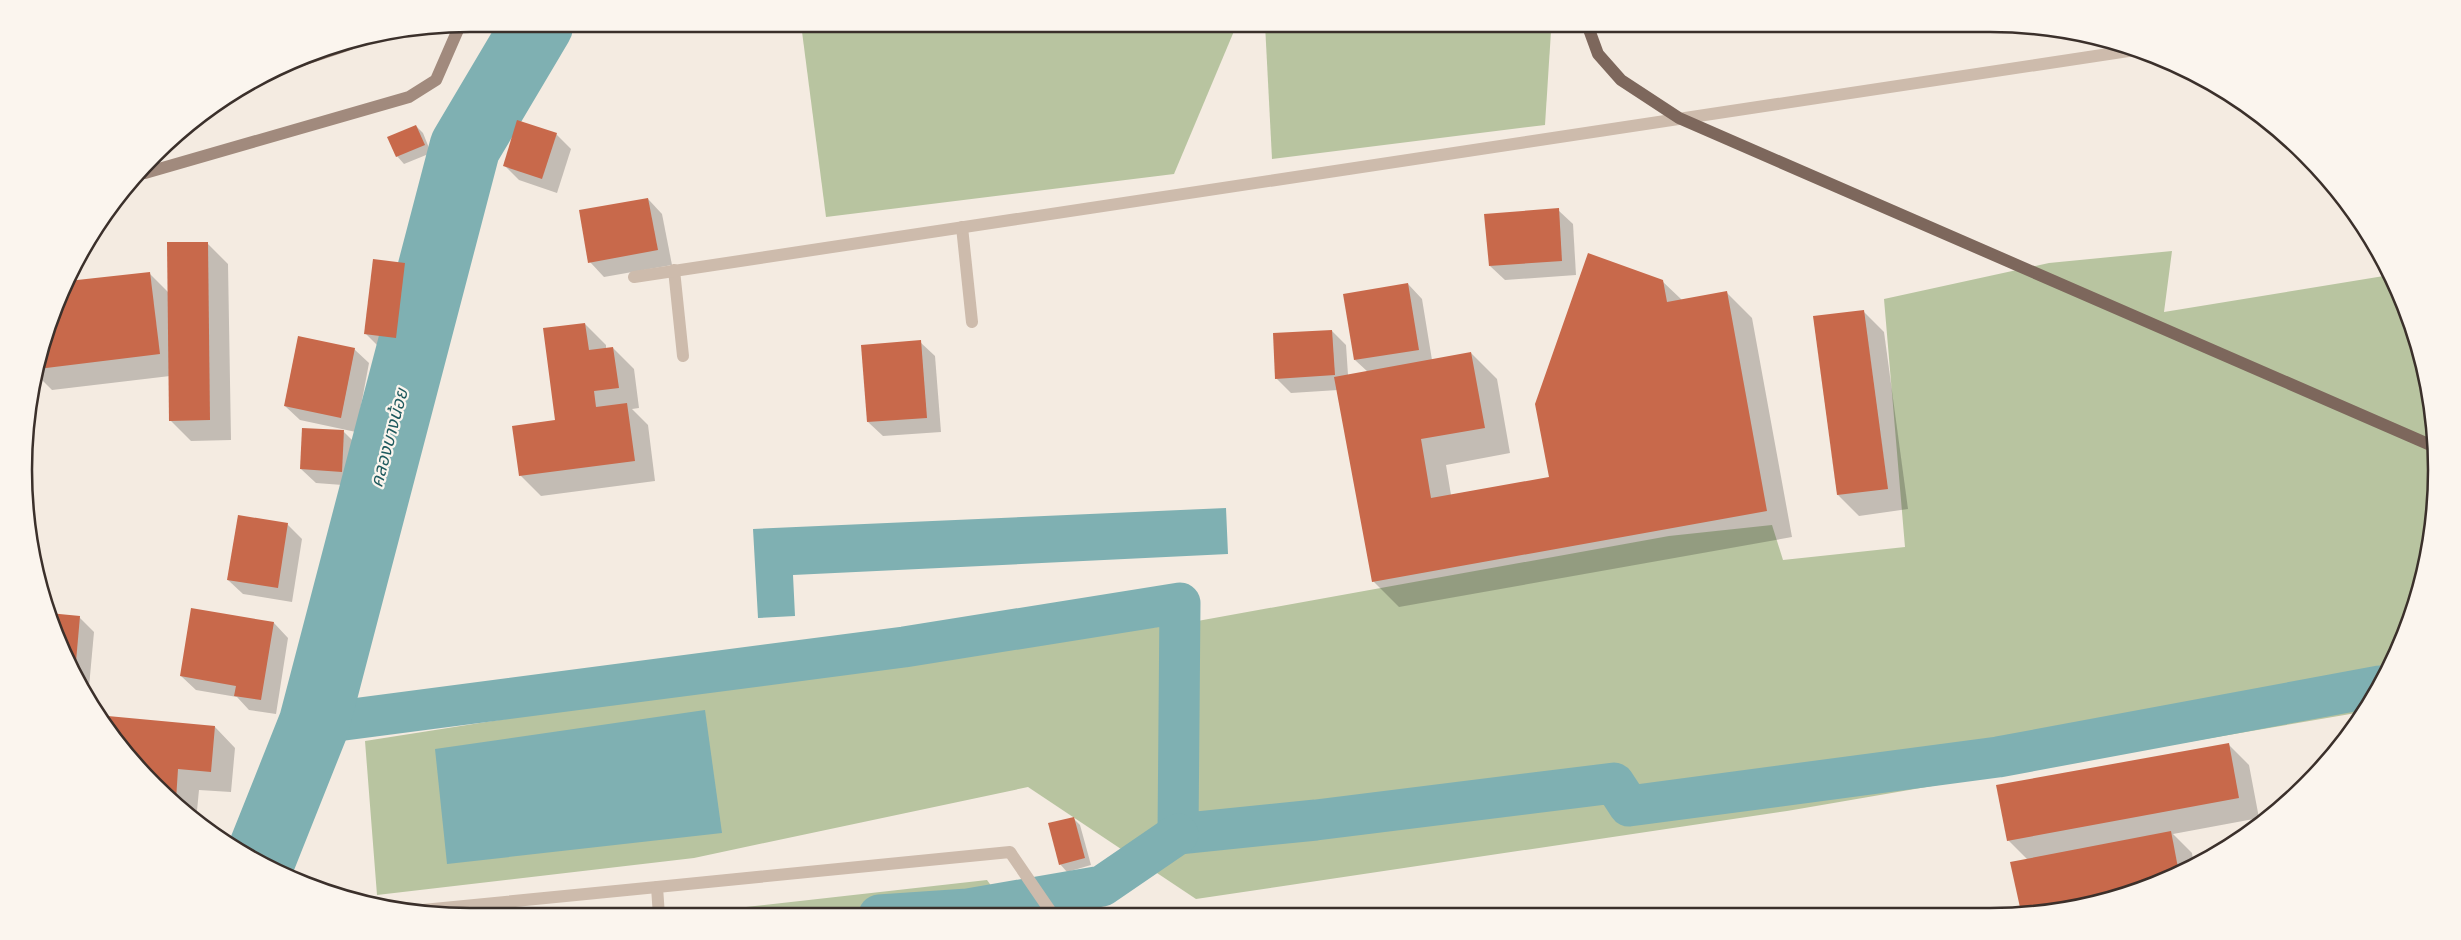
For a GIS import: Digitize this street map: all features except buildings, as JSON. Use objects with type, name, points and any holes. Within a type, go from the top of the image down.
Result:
[{"type":"main road","points":[[152,171],[410,97],[436,80],[457,32]]},
{"type":"main road","points":[[1590,32],[1598,54],[1621,80],[1679,118],[2428,444]]},
{"type":"street","points":[[634,277],[2120,52]]},
{"type":"street","points":[[962,227],[972,322]]},
{"type":"street","points":[[674,270],[682,356]]},
{"type":"street","points":[[452,907],[658,889],[1010,852],[1048,908]]},
{"type":"street","points":[[658,889],[659,908]]},
{"type":"green space","points":[[802,32],[1234,32],[1174,174],[826,217]]},
{"type":"green space","points":[[1265,32],[1551,32],[1545,125],[1272,159]]},
{"type":"green space","points":[[2172,251],[2164,312],[2383,276],[2405,329],[2420,385],[2428,441],[2428,499],[2420,555],[2405,611],[2383,664],[2355,713],[1787,811],[1196,899],[1028,787],[694,858],[377,895],[365,741],[857,664],[1181,624],[1669,536],[1772,525],[1783,560],[1905,547],[1884,299],[2049,263]]},
{"type":"green space","points":[[987,880],[1007,908],[737,908]]},
{"type":"water","points":[[1226,508],[1228,554],[793,575],[795,616],[758,618],[753,529]]},
{"type":"water","points":[[705,710],[722,833],[447,864],[435,749]]},
{"type":"waterway","name":"คลองบางน้อย","points":[[262,855],[314,724],[465,147],[533,32]]},
{"type":"waterway","points":[[314,724],[904,647],[1180,603],[1178,834],[1316,820],[1614,783],[1629,806],[1998,757],[2371,688]]},
{"type":"waterway","points":[[974,908],[1102,886],[1178,834]]}]
